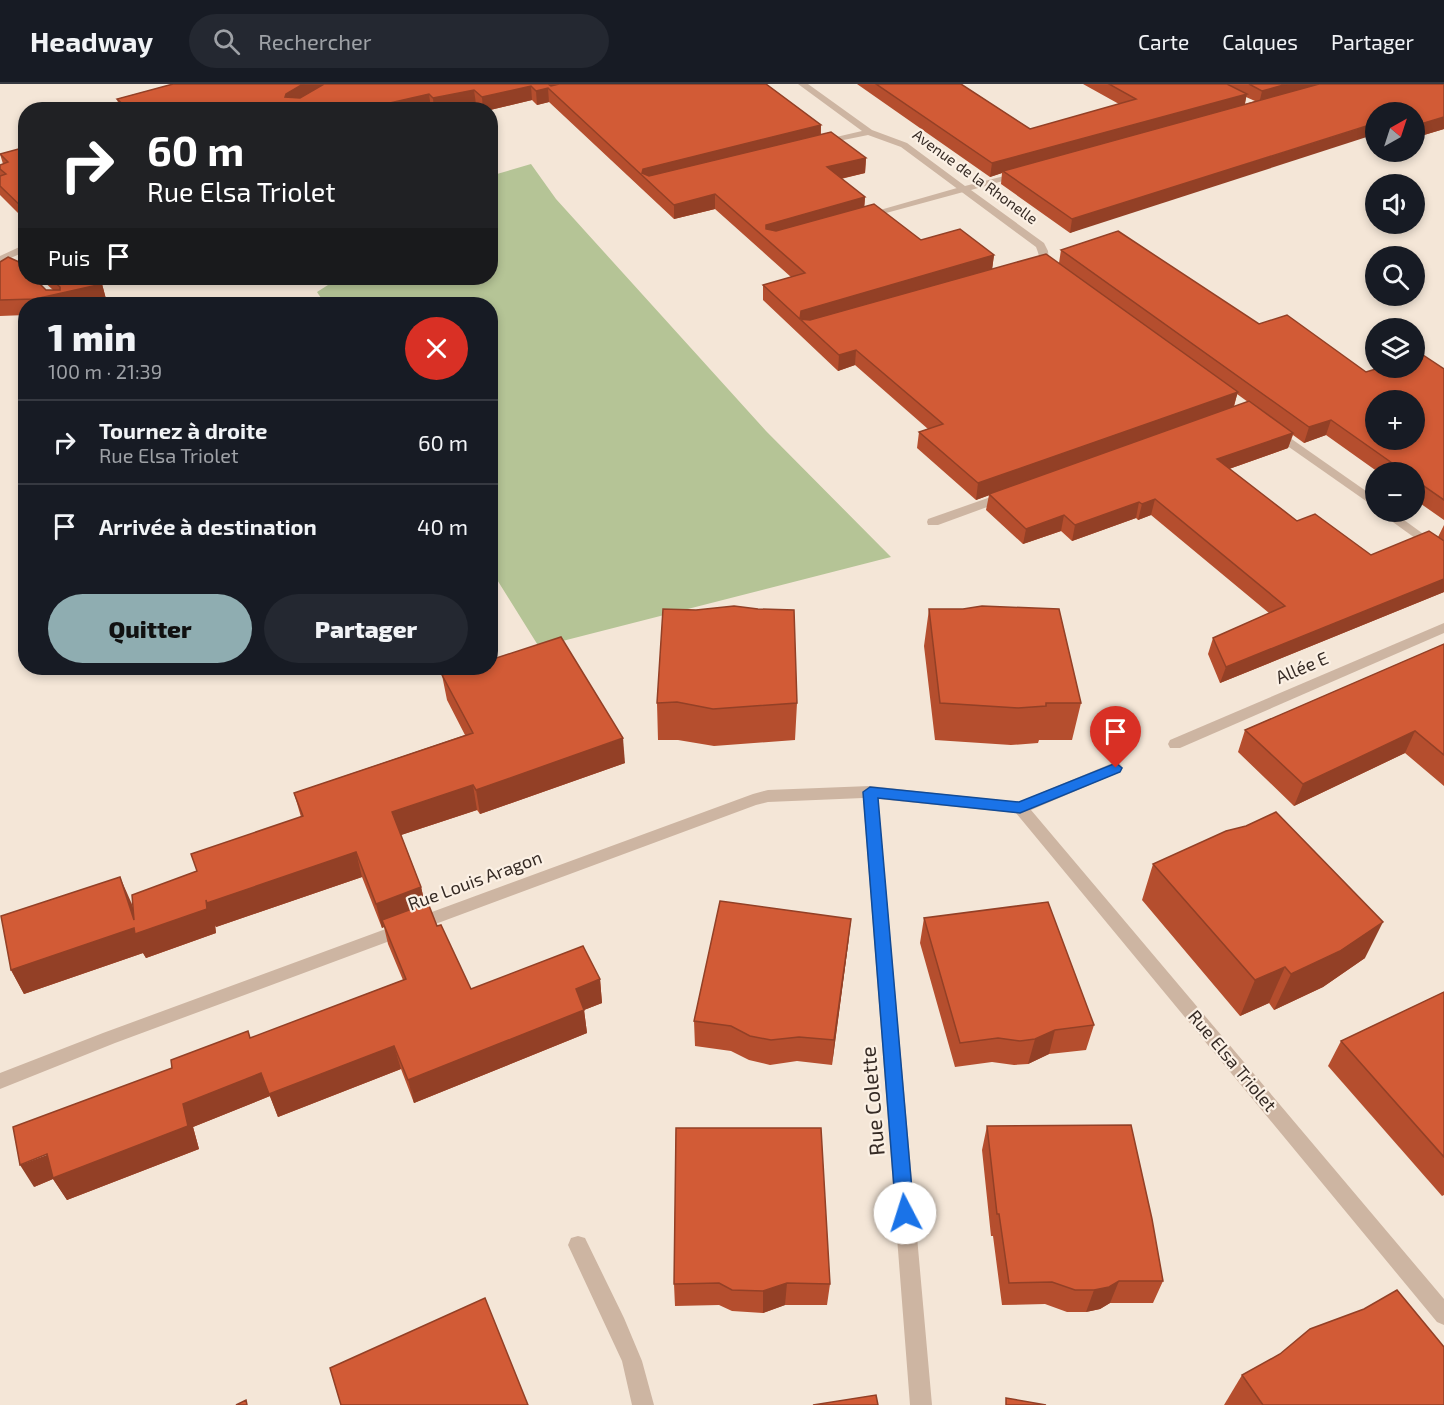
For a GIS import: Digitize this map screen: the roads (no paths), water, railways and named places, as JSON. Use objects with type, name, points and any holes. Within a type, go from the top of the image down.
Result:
[{"type":"street","name":"Avenue de la Rhonelle","points":[[802,84],[868,132],[898,142],[964,189],[1040,245],[1043,251],[1038,262],[1063,275]]},
{"type":"street","points":[[811,146],[868,132]]},
{"type":"street","points":[[850,220],[1032,170]]},
{"type":"street","points":[[4,262],[18,252]]},
{"type":"street","points":[[1264,423],[1365,496]]},
{"type":"street","points":[[933,522],[1022,490]]},
{"type":"street","points":[[1399,522],[1444,555]]},
{"type":"street","name":"Allée E","points":[[1175,744],[1444,628]]},
{"type":"street","points":[[870,792],[1020,807],[1116,768]]},
{"type":"street","name":"Rue Louis Aragon","points":[[0,1081],[109,1038],[736,805],[768,796],[870,792]]},
{"type":"street","name":"Rue Colette","points":[[870,792],[921,1405]]},
{"type":"street","name":"Rue Elsa Triolet","points":[[1020,807],[1444,1315]]},
{"type":"street","points":[[578,1245],[632,1361],[643,1405]]}]
